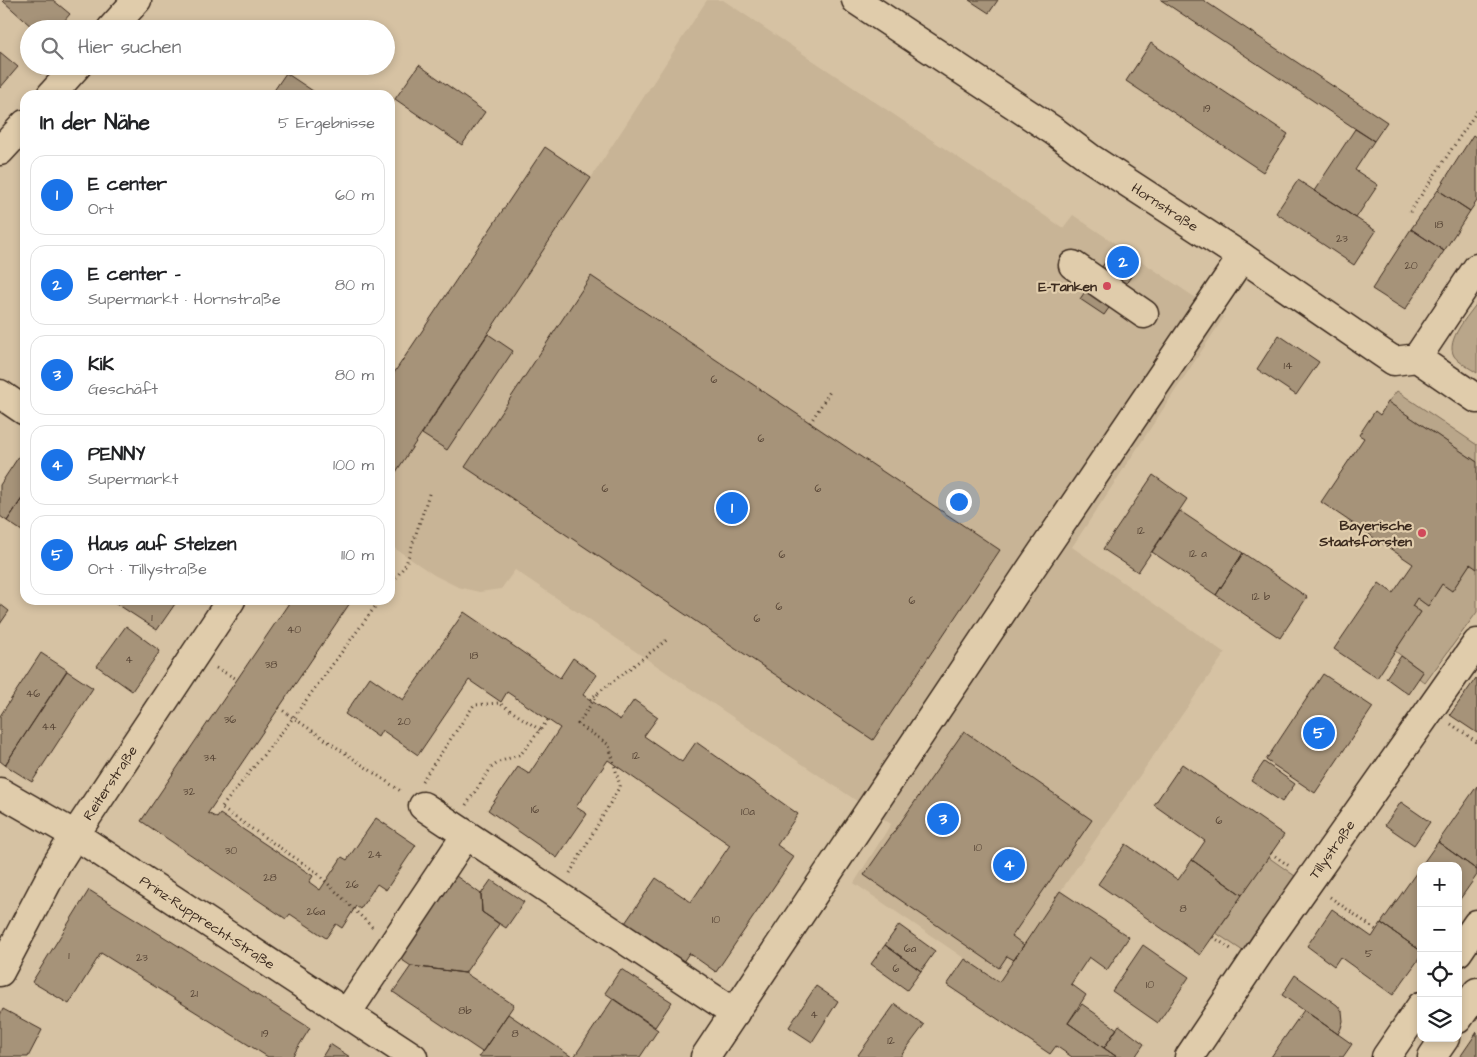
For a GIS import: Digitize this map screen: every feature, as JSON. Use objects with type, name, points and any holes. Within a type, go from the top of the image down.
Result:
[{"type":"street","points":[[119,20],[137,0]]},
{"type":"street","name":"Hornstraße","points":[[856,0],[1054,131],[1090,158],[1242,257],[1394,361],[1417,358]]},
{"type":"street","points":[[55,90],[69,75]]},
{"type":"street","points":[[0,151],[20,129]]},
{"type":"street","points":[[705,1057],[1032,567],[1242,257]]},
{"type":"street","points":[[1073,265],[1144,314]]},
{"type":"street","points":[[1477,268],[1417,358],[1477,399]]},
{"type":"street","points":[[0,394],[20,407]]},
{"type":"street","name":"Reiterstraße","points":[[0,972],[58,862],[228,605]]},
{"type":"street","name":"Tillystraße","points":[[1189,1057],[1265,944],[1477,643]]},
{"type":"street","name":"Prinz-Rupprecht-Straße","points":[[0,792],[75,835],[413,1057]]},
{"type":"street","points":[[417,802],[735,1013]]},
{"type":"street","points":[[347,1013],[392,946],[459,830]]},
{"type":"street","points":[[1462,946],[1477,924]]},
{"type":"street","points":[[1462,1013],[1477,992]]},
{"type":"street","points":[[1386,1057],[1417,1012]]},
{"type":"street","points":[[1432,1057],[1441,1042]]},
{"type":"path","points":[[1410,212],[1477,111]]},
{"type":"path","points":[[810,423],[831,390]]},
{"type":"path","points":[[395,579],[406,564],[430,491]]},
{"type":"path","points":[[376,605],[293,718],[221,808],[316,872],[392,946]]},
{"type":"path","points":[[590,699],[668,639]]},
{"type":"path","points":[[557,895],[620,786],[609,745],[578,724],[599,692]]},
{"type":"path","points":[[279,708],[417,802],[474,705],[499,703],[540,730]]},
{"type":"path","points":[[459,830],[491,768],[498,762],[521,754],[548,720]]},
{"type":"path","points":[[1449,723],[1477,742]]},
{"type":"path","points":[[1328,896],[1376,930]]},
{"type":"shaded area","points":[[707,0],[723,0],[1063,228],[1073,215],[1224,317],[1072,547],[1225,653],[999,982],[854,883],[891,824],[515,570],[501,589],[479,592],[458,587],[434,575],[395,548],[395,473]]},
{"type":"shaded area","points":[[1477,303],[1477,373],[1456,359],[1452,350],[1455,335]]},
{"type":"shaded area","points":[[1397,391],[1477,445],[1477,462],[1388,402]]},
{"type":"shaded area","points":[[1470,564],[1477,569],[1477,612],[1425,683],[1419,678],[1423,672],[1395,651],[1421,612],[1412,606],[1417,598],[1428,606],[1442,584],[1452,591]]},
{"type":"shaded area","points":[[1268,857],[1295,876],[1243,951],[1216,933]]},
{"type":"building","points":[[53,0],[70,14],[65,20],[24,20],[3,1]]},
{"type":"building","points":[[969,0],[998,0],[989,13]]},
{"type":"building","points":[[1161,0],[1203,0],[1387,122],[1374,141]]},
{"type":"building","points":[[1151,43],[1288,134],[1263,172],[1126,81]]},
{"type":"building","points":[[0,52],[18,67],[0,88]]},
{"type":"building","points":[[419,65],[485,112],[462,145],[395,99]]},
{"type":"building","points":[[285,75],[289,75],[312,90],[274,90]]},
{"type":"building","points":[[1355,129],[1374,141],[1355,170],[1378,185],[1356,218],[1314,191]]},
{"type":"building","points":[[1473,135],[1477,138],[1477,201],[1470,211],[1438,190]]},
{"type":"building","points":[[545,147],[591,178],[395,473],[395,372]]},
{"type":"building","points":[[1298,180],[1376,231],[1354,265],[1276,213]]},
{"type":"building","points":[[1438,190],[1470,211],[1444,251],[1411,229]]},
{"type":"building","points":[[1411,229],[1444,251],[1405,310],[1372,289]]},
{"type":"building","points":[[1116,247],[1139,263],[1130,278],[1106,261]]},
{"type":"building","points":[[1106,261],[1130,278],[1104,315],[1080,299]]},
{"type":"building","points":[[591,276],[1000,550],[873,740],[465,467]]},
{"type":"building","points":[[488,334],[513,351],[447,450],[422,434]]},
{"type":"building","points":[[1279,335],[1319,362],[1296,395],[1257,369]]},
{"type":"building","name":"Bayerische Staatsforsten","points":[[1388,402],[1477,462],[1477,569],[1470,564],[1452,591],[1442,584],[1428,606],[1417,598],[1412,606],[1421,612],[1377,678],[1334,649],[1379,583],[1393,593],[1413,564],[1321,502],[1364,438],[1359,435],[1375,411],[1380,415]]},
{"type":"building","points":[[20,455],[20,502],[7,521],[0,516],[0,485]]},
{"type":"building","points":[[1153,475],[1187,499],[1138,572],[1103,549]]},
{"type":"building","points":[[20,502],[20,530],[7,521]]},
{"type":"building","points":[[1180,511],[1243,553],[1216,595],[1152,552]]},
{"type":"building","points":[[1243,553],[1307,597],[1280,638],[1216,595]]},
{"type":"building","points":[[0,604],[9,611],[0,624]]},
{"type":"building","points":[[119,605],[174,605],[157,630]]},
{"type":"building","points":[[288,605],[349,605],[208,813],[217,818],[220,814],[313,876],[309,882],[320,890],[342,857],[347,860],[376,818],[416,845],[386,890],[377,884],[360,909],[356,906],[342,928],[336,924],[326,938],[290,914],[286,919],[141,821]]},
{"type":"building","points":[[464,612],[560,678],[573,658],[597,675],[583,695],[620,720],[634,700],[658,717],[644,736],[682,762],[696,742],[798,814],[777,845],[794,857],[716,972],[689,953],[681,965],[623,926],[656,878],[691,902],[730,845],[608,760],[576,807],[587,814],[557,858],[488,810],[518,767],[529,774],[560,728],[507,692],[501,702],[469,680],[418,755],[382,730],[378,737],[345,714],[370,677],[403,700]]},
{"type":"building","points":[[126,626],[160,651],[132,691],[97,666]]},
{"type":"building","points":[[41,653],[67,670],[5,765],[0,761],[0,716]]},
{"type":"building","points":[[1401,656],[1423,672],[1408,694],[1386,678]]},
{"type":"building","points":[[67,671],[93,688],[32,782],[5,765]]},
{"type":"building","points":[[1323,674],[1373,707],[1315,793],[1266,760]]},
{"type":"building","points":[[1477,679],[1477,733],[1450,715]]},
{"type":"building","points":[[964,731],[1092,820],[1012,936],[1024,945],[1014,960],[1007,956],[999,968],[864,875]]},
{"type":"building","points":[[1264,762],[1295,784],[1282,802],[1251,781]]},
{"type":"building","points":[[1182,764],[1284,835],[1242,895],[1192,860],[1205,841],[1154,805]]},
{"type":"building","points":[[1477,786],[1477,870],[1438,842]]},
{"type":"building","points":[[1401,802],[1430,822],[1414,845],[1385,825]]},
{"type":"building","points":[[1438,842],[1477,870],[1477,875],[1462,896],[1462,862],[1424,862]]},
{"type":"building","points":[[1126,844],[1178,880],[1192,860],[1242,895],[1200,955],[1098,884]]},
{"type":"building","points":[[1417,872],[1417,948],[1381,923]]},
{"type":"building","points":[[456,876],[481,894],[482,912],[499,924],[465,973],[411,966],[399,958]]},
{"type":"building","points":[[491,880],[524,902],[506,928],[482,912],[481,894]]},
{"type":"building","points":[[89,890],[310,1028],[292,1057],[268,1057],[101,953],[69,1004],[32,982]]},
{"type":"building","points":[[1060,891],[1129,937],[1107,970],[1089,957],[1071,984],[1086,995],[1068,1023],[1117,1057],[1072,1057],[1056,1046],[1050,1054],[947,985],[965,959],[999,982]]},
{"type":"building","points":[[1332,909],[1372,937],[1381,923],[1417,948],[1417,962],[1393,995],[1340,957],[1334,966],[1307,946]]},
{"type":"building","points":[[899,925],[935,951],[921,971],[885,945]]},
{"type":"building","points":[[885,945],[921,971],[907,990],[871,964]]},
{"type":"building","points":[[1143,945],[1189,977],[1158,1023],[1112,991]]},
{"type":"building","points":[[411,966],[465,973],[514,1005],[482,1052],[393,992]]},
{"type":"building","points":[[621,969],[672,1002],[655,1027],[605,993]]},
{"type":"building","points":[[1295,975],[1337,1005],[1342,1011],[1343,1021],[1338,1034],[1282,995]]},
{"type":"building","points":[[816,986],[838,1001],[812,1042],[789,1027]]},
{"type":"building","points":[[613,999],[658,1030],[640,1057],[574,1057]]},
{"type":"building","points":[[895,1004],[924,1025],[900,1057],[861,1057],[858,1055]]},
{"type":"building","points":[[1082,1004],[1117,1029],[1104,1048],[1068,1023]]},
{"type":"building","points":[[3,1009],[42,1030],[28,1057],[0,1057],[0,1015]]},
{"type":"building","points":[[1304,1010],[1352,1044],[1343,1057],[1271,1057]]},
{"type":"building","points":[[508,1014],[572,1057],[479,1057]]},
{"type":"building","points":[[1119,1025],[1144,1044],[1135,1057],[1117,1057],[1104,1048]]},
{"type":"building","points":[[1477,1032],[1477,1057],[1460,1057]]},
{"type":"building","points":[[330,1044],[350,1057],[322,1057]]},
{"type":"place","name":"E center -","points":[[1123,262]]},
{"type":"place","name":"E-Tanken","points":[[1107,286]]},
{"type":"place","name":"E center","points":[[732,508]]},
{"type":"place","name":"Bayerische Staatsforsten","points":[[1422,533]]},
{"type":"place","name":"Haus auf Stelzen","points":[[1319,733]]},
{"type":"place","name":"KiK","points":[[943,819]]},
{"type":"place","name":"PENNY","points":[[1009,865]]}]
